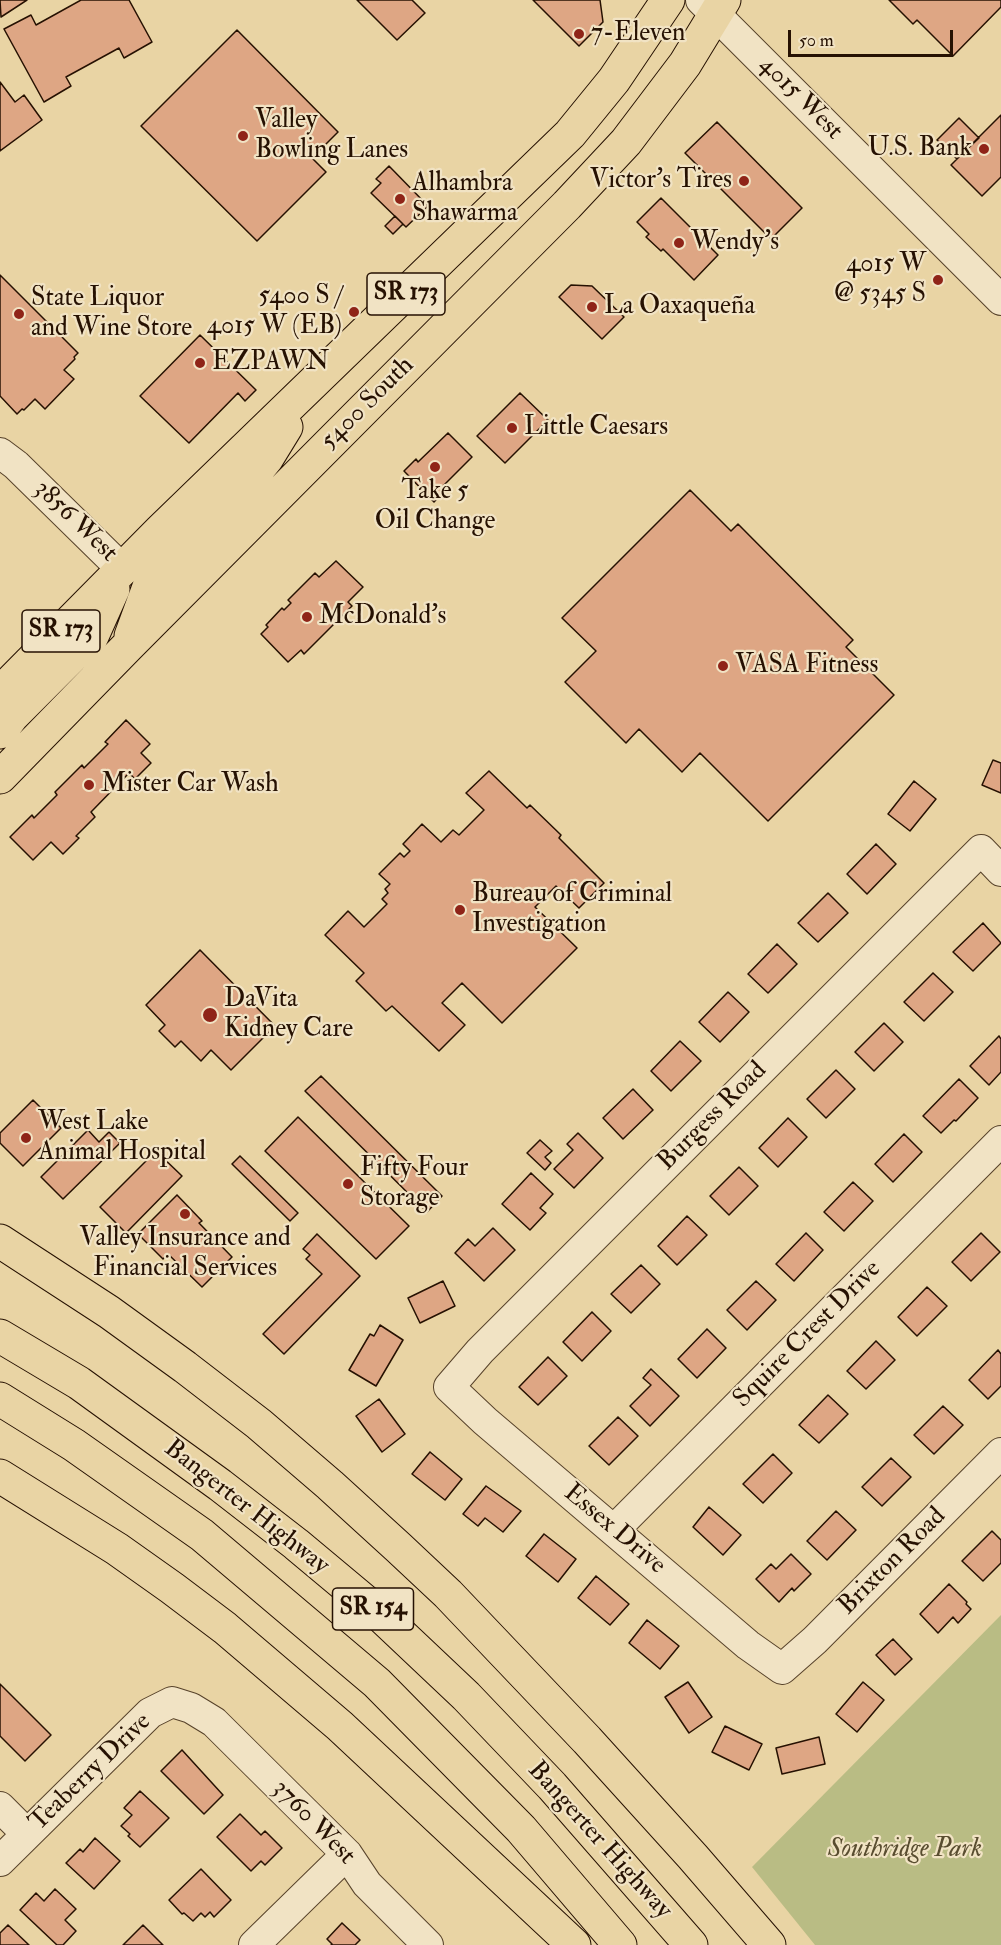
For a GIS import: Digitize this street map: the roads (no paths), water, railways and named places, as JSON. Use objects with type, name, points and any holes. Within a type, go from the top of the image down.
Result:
[{"type":"main road","name":"5400 South","points":[[0,693],[122,569],[570,134],[614,80],[668,0]]},
{"type":"main road","name":"5400 South","points":[[0,777],[567,205],[626,142],[685,64],[713,5]]},
{"type":"main road","points":[[128,646],[149,587],[214,523],[267,458],[312,385]]},
{"type":"main road","points":[[0,732],[12,716],[93,636],[122,569]]},
{"type":"main road","points":[[0,1241],[109,1312],[185,1367],[259,1424],[399,1548],[448,1594],[587,1740],[769,1945]]},
{"type":"main road","name":"Bangerter Highway","points":[[0,1336],[79,1383],[220,1485],[375,1610],[466,1696],[552,1786],[691,1945]]},
{"type":"main road","name":"Bangerter Highway","points":[[0,1399],[74,1445],[202,1535],[377,1683],[521,1829],[620,1945]]},
{"type":"main road","points":[[0,1476],[117,1549],[225,1628],[340,1726],[574,1945]]},
{"type":"street","name":"4015 West","points":[[713,5],[1001,300]]},
{"type":"street","name":"3856 West","points":[[0,453],[16,465],[122,569]]},
{"type":"street","name":"Burgess Road","points":[[449,1386],[480,1351],[991,860]]},
{"type":"street","name":"Squire Crest Drive","points":[[615,1530],[1001,1141]]},
{"type":"street","name":"Essex Drive","points":[[449,1386],[485,1421],[748,1645],[782,1669]]},
{"type":"street","name":"Brixton Road","points":[[782,1669],[815,1640],[1001,1453]]},
{"type":"street","name":"Teaberry Drive","points":[[0,1862],[150,1713],[172,1702],[191,1708]]},
{"type":"street","name":"3760 West","points":[[191,1708],[214,1722],[347,1854],[368,1884],[428,1945]]},
{"type":"street","points":[[0,1807],[27,1834]]},
{"type":"street","points":[[254,1945],[347,1854]]},
{"type":"place","name":"7-Eleven","points":[[579,34]]},
{"type":"place","name":"Valley Bowling Lanes","points":[[243,136]]},
{"type":"place","name":"U.S. Bank","points":[[984,149]]},
{"type":"place","name":"Victor's Tires","points":[[744,181]]},
{"type":"place","name":"Alhambra Shawarma","points":[[400,199]]},
{"type":"place","name":"Wendy's","points":[[679,243]]},
{"type":"place","name":"4015 W @ 5345 S","points":[[938,280]]},
{"type":"place","name":"La Oaxaqueña","points":[[592,307]]},
{"type":"place","name":"5400 S / 4015 W (EB)","points":[[354,312]]},
{"type":"place","name":"State Liquor and Wine Store","points":[[19,314]]},
{"type":"place","name":"EZPAWN","points":[[200,363]]},
{"type":"place","name":"Little Caesars","points":[[512,428]]},
{"type":"place","name":"Take 5 Oil Change","points":[[435,467]]},
{"type":"place","name":"McDonald's","points":[[307,617]]},
{"type":"place","name":"VASA Fitness","points":[[723,666]]},
{"type":"place","name":"Mister Car Wash","points":[[89,785]]},
{"type":"place","name":"Bureau of Criminal Investigation","points":[[460,910]]},
{"type":"place","name":"DaVita Kidney Care","points":[[210,1015]]},
{"type":"place","name":"West Lake Animal Hospital","points":[[26,1138]]},
{"type":"place","name":"Fifty Four Storage","points":[[348,1184]]},
{"type":"place","name":"Valley Insurance and Financial Services","points":[[185,1214]]},
{"type":"park label","name":"Southridge Park","points":[[905,1850]]}]
